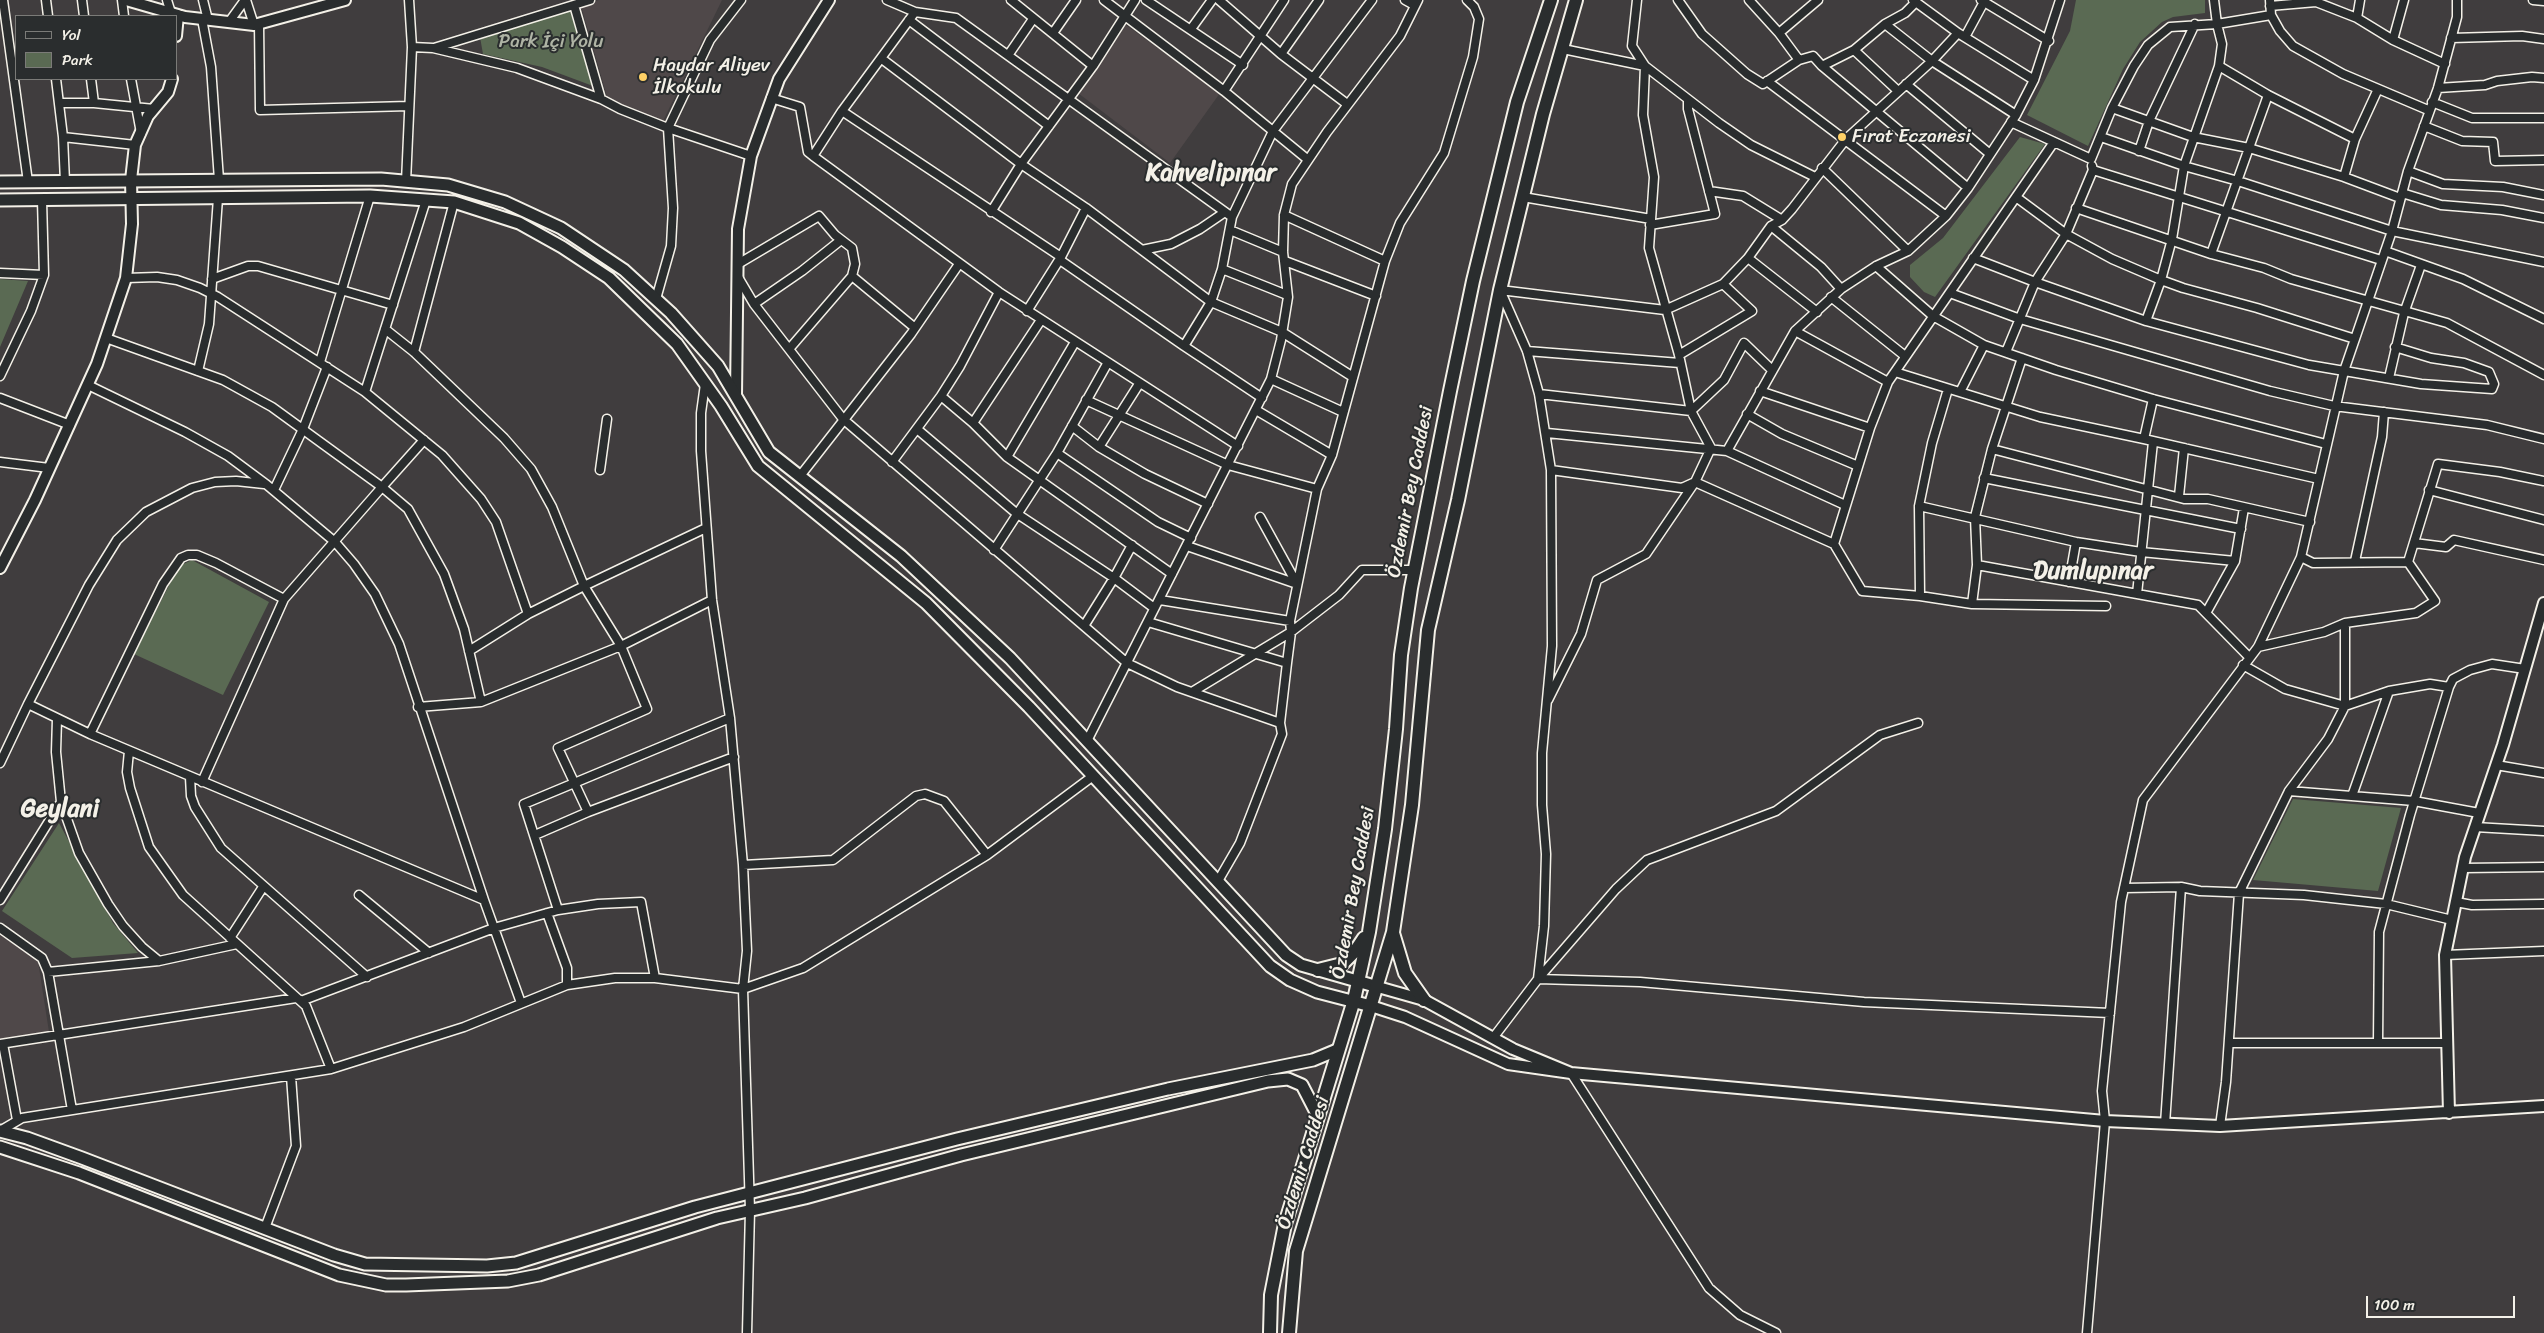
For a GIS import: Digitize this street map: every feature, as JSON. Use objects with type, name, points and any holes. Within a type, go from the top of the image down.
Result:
[{"type":"main road","name":"Özdemir Bey Caddesi","points":[[1338,1050],[1354,1000],[1369,932],[1385,829],[1396,729],[1401,655],[1414,570],[1474,281],[1518,102],[1551,0]]},
{"type":"main road","name":"Özdemir Caddesi","points":[[1289,1333],[1296,1251],[1393,932],[1412,805],[1428,630],[1458,500],[1500,290],[1543,114],[1576,0]]},
{"type":"main road","points":[[0,182],[381,179],[448,184],[513,206],[561,228],[624,270],[656,299],[718,366],[769,452],[902,556],[1010,658],[1286,955],[1301,964],[1318,970],[1378,986]]},
{"type":"main road","points":[[0,200],[370,196],[454,202],[519,223],[562,247],[609,278],[677,344],[706,384],[758,466],[926,603],[1093,776],[1270,966],[1290,980],[1317,992],[1354,1000],[1371,1006]]},
{"type":"main road","points":[[1318,970],[1342,964],[1356,950],[1369,932]]},
{"type":"main road","points":[[1393,932],[1405,973],[1424,1000]]},
{"type":"main road","points":[[0,1131],[27,1138],[334,1255],[366,1264],[487,1266],[516,1263],[631,1226],[1050,1116],[1263,1068],[1313,1060],[1338,1050]]},
{"type":"main road","name":"Özdemir Caddesi","points":[[1270,1333],[1271,1295],[1285,1224],[1338,1050]]},
{"type":"main road","points":[[0,1147],[104,1183],[339,1274],[386,1285],[523,1279],[640,1241],[750,1210],[805,1198],[961,1155],[1268,1081],[1288,1079],[1302,1085],[1317,1114]]},
{"type":"street","points":[[2,0],[28,182]]},
{"type":"street","points":[[46,0],[48,15]]},
{"type":"street","points":[[82,0],[84,15]]},
{"type":"street","points":[[122,0],[124,15]]},
{"type":"street","points":[[126,0],[175,14],[205,20],[256,24],[323,3],[345,0]]},
{"type":"street","points":[[167,0],[175,14]]},
{"type":"street","points":[[203,0],[211,67],[219,180]]},
{"type":"street","points":[[228,22],[245,0],[256,24],[260,110],[409,106]]},
{"type":"street","points":[[406,182],[412,47],[409,0]]},
{"type":"street","points":[[433,48],[590,0]]},
{"type":"street","points":[[656,299],[671,237],[673,208],[668,128],[710,40],[740,0]]},
{"type":"street","points":[[736,395],[738,229],[751,156],[779,79],[829,0]]},
{"type":"street","points":[[886,0],[915,12],[956,18],[1009,54],[1069,100],[1232,217]]},
{"type":"street","points":[[1053,33],[1076,0]]},
{"type":"street","points":[[1104,0],[1224,91],[1308,159]]},
{"type":"street","points":[[991,212],[1021,164],[1093,66],[1124,14],[1135,0]]},
{"type":"street","points":[[1146,0],[1243,65]]},
{"type":"street","points":[[1191,29],[1212,0]]},
{"type":"street","points":[[1219,0],[1281,54],[1348,104]]},
{"type":"street","points":[[1224,91],[1243,65],[1259,35],[1284,0]]},
{"type":"street","points":[[1281,54],[1319,0]]},
{"type":"street","points":[[1184,346],[1211,302],[1222,269],[1232,217],[1273,131],[1372,0]]},
{"type":"street","points":[[1087,741],[1271,379],[1282,332],[1287,295],[1283,252],[1284,215],[1292,184],[1348,104],[1400,36],[1416,3],[1405,0]]},
{"type":"street","points":[[1218,881],[1240,843],[1282,734],[1280,723],[1291,632],[1290,621],[1317,488],[1332,455],[1385,262],[1400,223],[1444,153],[1478,31],[1479,19],[1474,7],[1467,0]]},
{"type":"street","points":[[1637,0],[1632,46],[1645,66],[1688,100],[1751,145],[1815,177]]},
{"type":"street","points":[[1678,0],[1702,34],[1747,74],[1763,84],[1799,60],[1814,56],[1822,66],[1968,188]]},
{"type":"street","points":[[1749,0],[1779,33],[1799,60]]},
{"type":"street","points":[[1779,33],[1818,0]]},
{"type":"street","points":[[1727,451],[1794,332],[1841,289],[1876,266],[1908,251],[1946,216],[1968,188],[2014,119],[2034,80],[2049,41],[2060,0]]},
{"type":"street","points":[[2146,321],[2162,280],[2172,239],[2184,166],[2219,66],[2222,44],[2216,24],[2214,0]]},
{"type":"street","points":[[2357,18],[2360,0]]},
{"type":"street","points":[[2393,40],[2404,0]]},
{"type":"street","points":[[2087,1333],[2105,1121],[2102,1092],[2110,1013],[2124,888],[2143,800],[2258,647],[2301,557],[2334,406],[2367,301],[2392,231],[2408,171],[2428,110],[2438,88],[2457,17],[2457,0]]},
{"type":"street","points":[[2533,0],[2544,1]]},
{"type":"street","points":[[1014,1],[1033,19],[1093,66]]},
{"type":"street","points":[[1822,66],[1854,50],[1885,24],[1905,13],[1915,1],[1962,35],[2034,80]]},
{"type":"street","points":[[1500,290],[1665,310],[1723,284],[1748,258],[1771,226],[1782,220],[1846,139],[1875,110],[1962,35],[1983,1],[2049,41]]},
{"type":"street","points":[[2428,110],[2343,74],[2293,46],[2280,31],[2271,15],[2270,3],[2316,1],[2357,18],[2393,40],[2445,64]]},
{"type":"street","points":[[574,5],[601,99]]},
{"type":"street","points":[[813,156],[842,111],[915,12]]},
{"type":"street","points":[[2006,352],[2035,282],[2066,234],[2093,170],[2091,159],[2112,108],[2134,66],[2148,45],[2170,27],[2216,24],[2271,15]]},
{"type":"street","points":[[1009,54],[1033,19]]},
{"type":"street","points":[[910,20],[1049,126]]},
{"type":"street","points":[[1885,24],[1932,61],[2014,119],[2054,142],[2091,159]]},
{"type":"street","points":[[2139,152],[2149,121],[2195,24]]},
{"type":"street","points":[[2451,38],[2522,36],[2544,39]]},
{"type":"street","points":[[412,47],[433,48],[517,68],[601,99],[620,110],[751,156]]},
{"type":"street","points":[[1563,49],[1645,66]]},
{"type":"street","points":[[1854,50],[1898,91]]},
{"type":"street","points":[[882,59],[1021,164],[1086,208],[1211,302],[1282,332],[1353,377]]},
{"type":"street","points":[[1645,66],[1643,115],[1654,177],[1649,248],[1691,411],[1711,448]]},
{"type":"street","points":[[2219,66],[2268,95],[2355,139]]},
{"type":"street","points":[[2438,88],[2485,85],[2523,78],[2544,78]]},
{"type":"street","points":[[56,80],[63,137],[65,182]]},
{"type":"street","points":[[91,80],[94,103]]},
{"type":"street","points":[[131,80],[141,134]]},
{"type":"street","points":[[0,568],[70,425],[106,338],[126,278],[132,224],[130,198],[135,145],[148,116],[168,92],[172,80]]},
{"type":"street","points":[[1767,81],[1946,216]]},
{"type":"street","points":[[1906,84],[1990,154]]},
{"type":"street","points":[[2344,177],[2355,139],[2378,88]]},
{"type":"street","points":[[2211,254],[2228,212],[2268,95]]},
{"type":"street","points":[[771,98],[800,107],[808,152],[813,156],[959,264],[1040,320],[1238,446]]},
{"type":"street","points":[[1523,197],[1650,222],[1715,214],[1688,109],[1688,100]]},
{"type":"street","points":[[2432,102],[2472,118],[2544,118]]},
{"type":"street","points":[[59,103],[94,103],[154,109]]},
{"type":"street","points":[[2112,108],[2193,137],[2250,148],[2401,196],[2441,205],[2502,210],[2544,218]]},
{"type":"street","points":[[842,111],[1262,398]]},
{"type":"street","points":[[2424,126],[2462,141],[2494,142],[2495,161],[2544,160]]},
{"type":"street","points":[[63,137],[135,145]]},
{"type":"street","points":[[2101,137],[2139,152],[2238,181],[2392,231],[2544,262]]},
{"type":"street","points":[[1834,544],[1870,428],[1888,382],[2054,142]]},
{"type":"street","points":[[1822,168],[1908,251]]},
{"type":"street","points":[[2093,170],[2381,260]]},
{"type":"street","points":[[2408,171],[2442,184],[2503,187],[2544,195]]},
{"type":"street","points":[[1709,191],[1743,196],[1782,220]]},
{"type":"street","points":[[320,362],[370,196]]},
{"type":"street","points":[[2016,197],[2066,234],[2112,259],[2162,280],[2183,288],[2257,308],[2355,339]]},
{"type":"street","points":[[198,371],[208,324],[218,198]]},
{"type":"street","points":[[0,376],[30,311],[44,274],[42,200]]},
{"type":"street","points":[[365,392],[426,200]]},
{"type":"street","points":[[414,352],[454,202]]},
{"type":"street","points":[[1027,311],[1060,259],[1086,208]]},
{"type":"street","points":[[2076,208],[2172,239],[2211,254],[2404,313],[2447,324],[2544,375]]},
{"type":"street","points":[[1142,250],[1171,244],[1200,229],[1225,212]]},
{"type":"street","points":[[1284,215],[1385,262]]},
{"type":"street","points":[[738,269],[819,216],[841,240],[852,248],[855,264],[852,276],[790,348]]},
{"type":"street","points":[[1771,226],[1821,267],[1841,289]]},
{"type":"street","points":[[1230,230],[1283,252]]},
{"type":"street","points":[[754,304],[802,271],[841,240]]},
{"type":"street","points":[[2385,251],[2463,279],[2544,319]]},
{"type":"street","points":[[1748,258],[1817,312]]},
{"type":"street","points":[[1973,258],[2146,321],[2309,365],[2389,378],[2484,390],[2492,389],[2494,384],[2489,372],[2464,363],[2431,358],[2395,348]]},
{"type":"street","points":[[1285,261],[1376,296]]},
{"type":"street","points":[[800,476],[915,328],[959,264]]},
{"type":"street","points":[[2389,378],[2404,313],[2421,265]]},
{"type":"street","points":[[212,279],[248,266],[258,266],[392,305]]},
{"type":"street","points":[[1876,266],[1933,316],[1984,345],[2153,399],[2326,444]]},
{"type":"street","points":[[738,269],[754,304],[790,348],[843,419],[1127,664],[1192,692],[1280,723]]},
{"type":"street","points":[[1222,269],[1287,295]]},
{"type":"street","points":[[0,273],[44,274]]},
{"type":"street","points":[[852,276],[915,328]]},
{"type":"street","points":[[126,278],[157,277],[177,280],[211,293],[365,392],[442,454],[481,499],[496,522],[528,614]]},
{"type":"street","points":[[1527,352],[1679,359],[1752,311],[1723,284]]},
{"type":"street","points":[[1500,290],[1527,352],[1540,394],[1551,470],[1552,646],[1542,753],[1542,805],[1546,854],[1544,926],[1538,979]]},
{"type":"street","points":[[892,462],[941,396],[960,366],[999,292]]},
{"type":"street","points":[[1950,293],[2020,319],[2270,391],[2334,406],[2450,422],[2487,425],[2544,439]]},
{"type":"street","points":[[1832,297],[1905,356]]},
{"type":"street","points":[[973,423],[1040,320]]},
{"type":"street","points":[[385,329],[414,352],[504,438],[531,469],[552,507],[584,586],[621,646],[647,709],[558,748],[588,812]]},
{"type":"street","points":[[1794,332],[1888,382]]},
{"type":"street","points":[[106,338],[223,380],[272,407],[382,487],[408,509],[444,574],[469,651],[481,702]]},
{"type":"street","points":[[1007,457],[1075,342]]},
{"type":"street","points":[[1540,394],[1691,411],[1724,380],[1744,343],[1772,370]]},
{"type":"street","points":[[1960,392],[1984,345]]},
{"type":"street","points":[[1972,604],[1977,565],[1975,517],[1992,449],[2022,358]]},
{"type":"street","points":[[994,550],[1056,453],[1107,364]]},
{"type":"street","points":[[274,490],[303,428],[327,367]]},
{"type":"street","points":[[1896,372],[2006,408],[2088,429],[2144,439],[2319,479]]},
{"type":"street","points":[[1271,379],[1343,412]]},
{"type":"street","points":[[706,384],[700,432],[706,528],[712,600],[734,757],[743,865],[747,951],[743,989],[750,1194],[747,1333]]},
{"type":"street","points":[[1099,447],[1139,384]]},
{"type":"street","points":[[88,385],[211,446],[274,490],[335,542],[354,564],[383,610],[399,644],[418,707],[521,1003]]},
{"type":"street","points":[[1920,596],[1919,506],[1932,443],[1948,389]]},
{"type":"street","points":[[1760,391],[1870,428]]},
{"type":"street","points":[[941,396],[973,423],[1007,457],[1172,574]]},
{"type":"street","points":[[0,398],[70,425]]},
{"type":"street","points":[[2144,439],[2153,399]]},
{"type":"street","points":[[1086,400],[1228,465],[1317,488]]},
{"type":"street","points":[[1256,410],[1332,455]]},
{"type":"street","points":[[2355,561],[2382,437],[2384,412]]},
{"type":"street","points":[[1747,414],[1782,434],[1858,466]]},
{"type":"street","points":[[600,470],[607,419]]},
{"type":"street","points":[[1072,426],[1099,447],[1144,474],[1208,504]]},
{"type":"street","points":[[917,429],[1016,513],[1114,578],[1154,608]]},
{"type":"street","points":[[1547,433],[1727,451],[1845,504]]},
{"type":"street","points":[[202,782],[284,600],[424,440]]},
{"type":"street","points":[[2137,594],[2153,442]]},
{"type":"street","points":[[1546,704],[1581,634],[1597,580],[1646,554],[1695,482],[1711,448]]},
{"type":"street","points":[[2179,496],[2184,448]]},
{"type":"street","points":[[1992,449],[2179,496],[2184,499],[2208,499],[2310,522]]},
{"type":"street","points":[[1056,453],[1158,522],[1191,538]]},
{"type":"street","points":[[0,462],[49,468]]},
{"type":"street","points":[[2408,562],[2438,464],[2500,472],[2544,481]]},
{"type":"street","points":[[1551,470],[1682,488],[1695,482],[1834,544],[1862,591],[1920,596],[1972,604],[2106,606]]},
{"type":"street","points":[[1984,478],[2241,529]]},
{"type":"street","points":[[0,763],[28,704],[105,556],[131,525],[164,502],[192,488],[215,482],[236,481],[266,484]]},
{"type":"street","points":[[2429,490],[2544,520]]},
{"type":"street","points":[[1919,506],[1975,517],[2076,542],[2141,552],[2235,561]]},
{"type":"street","points":[[2206,613],[2235,561],[2244,508]]},
{"type":"street","points":[[1260,517],[1297,584]]},
{"type":"street","points":[[469,651],[528,614],[706,528]]},
{"type":"street","points":[[2414,543],[2446,546],[2454,540],[2544,560]]},
{"type":"street","points":[[2070,582],[2076,542]]},
{"type":"street","points":[[1084,626],[1132,545]]},
{"type":"street","points":[[1187,546],[1297,584]]},
{"type":"street","points":[[90,734],[163,584],[181,558],[188,555],[197,555],[210,560],[284,600]]},
{"type":"street","points":[[2301,557],[2313,563],[2355,561],[2408,562]]},
{"type":"street","points":[[2258,647],[2324,632],[2345,623],[2416,613],[2435,601],[2408,562]]},
{"type":"street","points":[[1977,565],[2198,605],[2249,657]]},
{"type":"street","points":[[1192,692],[1291,632],[1339,595],[1362,570],[1414,570]]},
{"type":"street","points":[[418,707],[481,702],[621,646],[712,600]]},
{"type":"street","points":[[1160,600],[1290,621]]},
{"type":"street","points":[[2449,1113],[2445,955],[2463,868],[2544,603]]},
{"type":"street","points":[[1148,622],[1287,663]]},
{"type":"street","points":[[2220,1126],[2229,1043],[2239,892],[2289,791],[2328,739],[2345,706],[2345,623]]},
{"type":"street","points":[[2378,1043],[2379,932],[2414,801],[2449,688],[2453,679],[2470,670],[2492,664],[2525,669]]},
{"type":"street","points":[[2243,665],[2285,689],[2345,706],[2389,691],[2430,684],[2449,688]]},
{"type":"street","points":[[2352,796],[2389,691]]},
{"type":"street","points":[[28,704],[56,719],[190,777],[484,900]]},
{"type":"street","points":[[558,910],[524,804],[730,718]]},
{"type":"street","points":[[56,719],[56,752],[61,802],[79,852],[108,904],[142,947],[158,961]]},
{"type":"street","points":[[1493,1038],[1538,979],[1616,889],[1647,860],[1776,811],[1880,736],[1918,723]]},
{"type":"street","points":[[129,750],[127,772],[130,788],[149,847],[183,895],[306,1006],[331,1069]]},
{"type":"street","points":[[535,835],[588,812],[734,757]]},
{"type":"street","points":[[2496,765],[2544,773]]},
{"type":"street","points":[[0,1131],[17,1120],[225,1084],[331,1069],[464,1027],[567,985],[616,978],[655,978],[743,989],[803,968],[987,855],[1093,776]]},
{"type":"street","points":[[190,777],[191,796],[199,816],[221,848],[367,977]]},
{"type":"street","points":[[2289,791],[2414,801],[2479,813]]},
{"type":"street","points":[[743,865],[833,860],[916,796],[925,794],[944,801],[987,855]]},
{"type":"street","points":[[0,900],[61,802]]},
{"type":"street","points":[[2475,827],[2544,831]]},
{"type":"street","points":[[2463,868],[2544,867]]},
{"type":"street","points":[[230,938],[263,887]]},
{"type":"street","points":[[2124,888],[2181,887],[2200,891],[2304,895],[2386,904],[2452,920]]},
{"type":"street","points":[[2165,1124],[2181,887]]},
{"type":"street","points":[[359,895],[429,953]]},
{"type":"street","points":[[17,1120],[1,1044],[298,999],[367,977],[494,928],[558,910],[598,904],[641,902],[655,978]]},
{"type":"street","points":[[2456,902],[2472,905],[2544,904]]},
{"type":"street","points":[[547,913],[567,968],[567,985]]},
{"type":"street","points":[[0,928],[42,958],[48,972],[72,1110]]},
{"type":"street","points":[[48,972],[158,961],[237,944]]},
{"type":"street","points":[[2445,955],[2544,951]]},
{"type":"street","points":[[1538,979],[1640,982],[1864,1002],[2110,1013]]},
{"type":"street","points":[[1378,986],[1424,1000],[1493,1038],[1571,1074],[1709,1288],[1740,1315],[1776,1333]]},
{"type":"street","points":[[1371,1006],[1405,1017],[1508,1064],[1571,1074],[2105,1121],[2220,1126],[2544,1106]]},
{"type":"street","points":[[2229,1043],[2448,1043]]},
{"type":"street","points":[[265,1228],[296,1146],[290,1076]]},
{"type":"shaded area","name":"Haydar Aliyev İlkokulu","points":[[599,0],[722,0],[663,121],[608,100],[581,6]]},
{"type":"shaded area","points":[[1126,25],[1220,93],[1170,163],[1078,93]]},
{"type":"shaded area","points":[[0,935],[38,961],[49,1032],[0,1040]]},
{"type":"green space","points":[[2076,0],[2205,0],[2205,13],[2173,17],[2162,22],[2140,42],[2123,69],[2088,146],[2027,115],[2070,31]]},
{"type":"green space","name":"Park İçi Yolu","points":[[569,8],[593,86],[542,67],[483,54],[480,37]]},
{"type":"green space","points":[[2020,137],[2045,144],[1935,297],[1924,292],[1910,277],[1910,265],[1943,238]]},
{"type":"green space","points":[[0,279],[28,281],[0,347]]},
{"type":"green space","points":[[192,560],[269,602],[223,695],[134,654],[179,566]]},
{"type":"green space","points":[[2293,799],[2401,808],[2378,891],[2253,880]]},
{"type":"green space","points":[[59,823],[113,923],[138,953],[72,958],[2,911]]},
{"type":"place","name":"Haydar Aliyev İlkokulu","points":[[643,77]]},
{"type":"place","name":"Fırat Eczanesi","points":[[1842,137]]},
{"type":"district","name":"Kahvelipınar","points":[[1211,174]]},
{"type":"district","name":"Dumlupınar","points":[[2093,572]]},
{"type":"district","name":"Geylani","points":[[60,810]]}]
